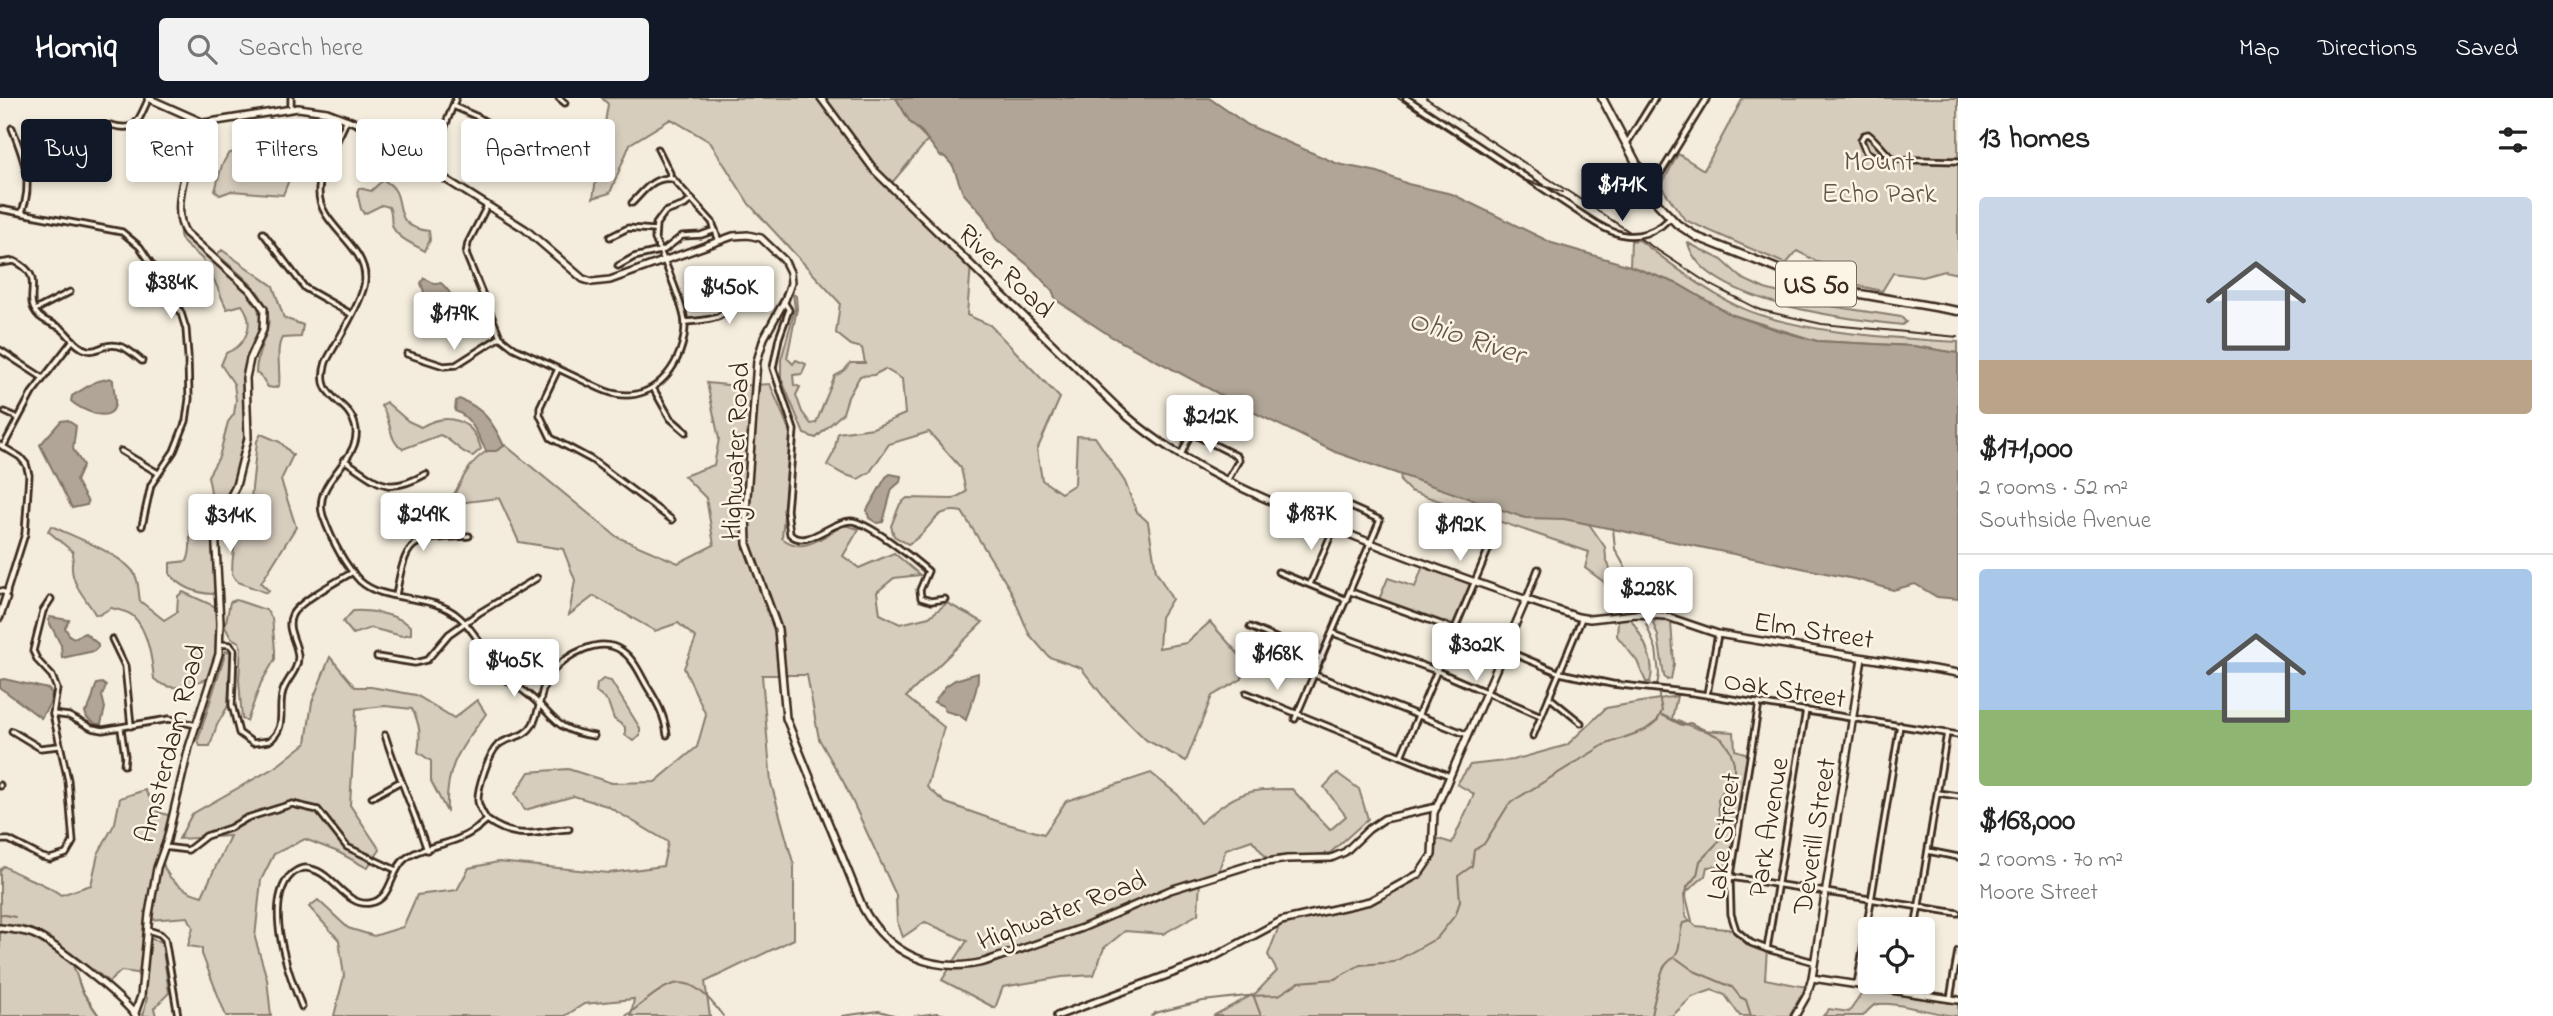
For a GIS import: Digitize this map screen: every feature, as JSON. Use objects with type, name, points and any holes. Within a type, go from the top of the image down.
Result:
[{"type":"main road","name":"US 50","points":[[1602,98],[1650,190],[1670,218],[1697,237],[1826,288],[1958,312]]},
{"type":"street","points":[[112,125],[123,129],[133,127],[148,98],[193,119]]},
{"type":"street","points":[[290,98],[291,109]]},
{"type":"street","points":[[447,119],[456,98]]},
{"type":"street","points":[[559,98],[565,103]]},
{"type":"street","name":"River Road","points":[[821,98],[875,171],[1119,409],[1156,440],[1227,481],[1371,544],[1582,618]]},
{"type":"street","points":[[1406,98],[1605,230],[1624,236],[1641,235],[1661,226],[1670,218]]},
{"type":"street","points":[[1625,145],[1655,98]]},
{"type":"street","points":[[1650,190],[1707,98]]},
{"type":"street","points":[[453,106],[481,119]]},
{"type":"street","name":"Highwater Road","points":[[218,120],[291,109],[315,110],[356,124]]},
{"type":"street","points":[[347,119],[322,175],[319,194],[322,208],[360,260],[365,286],[326,362],[323,375],[329,395],[349,413],[355,425],[356,438],[325,489],[321,509],[336,545],[353,572],[368,587],[432,603],[456,614],[502,677],[539,704],[562,727],[576,734],[594,736]]},
{"type":"street","points":[[12,128],[28,170],[29,190],[22,212]]},
{"type":"street","points":[[1892,158],[1888,161],[1879,159],[1866,152],[1861,140],[1864,135],[1872,137],[1883,152],[1892,158],[1958,161]]},
{"type":"street","points":[[658,149],[670,178]]},
{"type":"street","points":[[632,203],[655,180],[670,178],[677,182],[712,222],[719,241]]},
{"type":"street","name":"Highwater Road","points":[[447,179],[539,239],[586,280],[610,280],[744,234],[756,236],[770,244],[784,260],[790,272],[790,288],[764,338],[757,361],[746,510],[747,544],[778,629],[783,706],[789,727],[871,923],[891,944],[913,958],[933,964],[959,966],[984,962],[1082,928],[1156,895],[1243,867],[1269,861],[1331,858],[1345,852],[1384,819],[1437,807]]},
{"type":"street","name":"Amsterdam Road","points":[[135,1015],[143,987],[155,877],[196,725],[217,664],[220,643],[215,527],[236,485],[246,450],[248,367],[263,330],[265,317],[257,297],[186,233],[180,222],[180,202],[185,182]]},
{"type":"street","points":[[488,205],[468,243],[466,254],[500,337],[508,345],[615,394],[637,394],[653,388],[672,370],[677,359],[685,322],[654,230],[664,212],[685,205],[692,199]]},
{"type":"street","points":[[0,209],[122,232],[140,247],[172,295],[184,321],[189,406],[181,437],[146,497],[142,526]]},
{"type":"street","points":[[610,237],[628,228],[654,230]]},
{"type":"street","points":[[618,266],[634,257],[660,252],[682,236],[701,235],[715,230]]},
{"type":"street","points":[[263,233],[305,288],[351,314]]},
{"type":"street","points":[[0,263],[14,261],[30,273],[34,281],[32,304],[39,316],[62,329],[82,348],[91,351],[110,345],[121,346],[142,361]]},
{"type":"street","points":[[685,322],[722,316],[745,285]]},
{"type":"street","points":[[35,310],[70,292]]},
{"type":"street","points":[[784,302],[789,310],[772,368],[794,430],[787,510],[790,534],[796,540],[803,541],[833,524],[858,521],[871,527],[928,571],[920,590],[922,598],[931,601],[945,599]]},
{"type":"street","points":[[407,354],[444,366],[456,365],[500,337]]},
{"type":"street","points":[[0,616],[25,534],[29,475],[26,464],[20,457],[2,446],[43,378],[73,340]]},
{"type":"street","points":[[0,350],[43,378]]},
{"type":"street","points":[[558,369],[540,407],[540,415],[551,438],[592,460],[672,520]]},
{"type":"street","points":[[653,388],[670,418],[687,432]]},
{"type":"street","points":[[5,412],[18,418]]},
{"type":"street","points":[[1181,455],[1191,433],[1237,456],[1239,460],[1227,481]]},
{"type":"street","points":[[121,450],[158,473]]},
{"type":"street","points":[[344,460],[388,486],[404,485],[426,474]]},
{"type":"street","points":[[1295,719],[1380,520],[1337,501]]},
{"type":"street","points":[[1310,585],[1334,528]]},
{"type":"street","points":[[396,595],[403,559],[416,543],[429,539],[469,536]]},
{"type":"street","points":[[1401,756],[1489,548]]},
{"type":"street","points":[[1057,1016],[1208,960],[1262,929],[1280,922],[1370,901],[1411,881],[1424,870],[1432,855],[1432,823],[1437,807],[1538,569]]},
{"type":"street","points":[[220,643],[234,650],[232,705],[239,733],[253,743],[269,741],[281,727],[284,690],[297,665],[298,653],[290,628],[292,616],[301,605],[353,572]]},
{"type":"street","points":[[1278,572],[1347,600]]},
{"type":"street","points":[[377,657],[408,663],[421,662],[432,656],[444,638],[537,579]]},
{"type":"street","points":[[0,591],[7,593]]},
{"type":"street","name":"Oak Street","points":[[1351,592],[1454,629],[1560,673],[1606,683],[1707,695],[1958,735]]},
{"type":"street","points":[[0,840],[12,842],[42,858],[50,859],[62,856],[72,847],[74,838],[69,792],[53,714],[57,693],[54,681],[36,658],[33,647],[45,606],[51,599]]},
{"type":"street","name":"Elm Street","points":[[1582,618],[1647,614],[1672,618],[1718,635],[1958,673]]},
{"type":"street","points":[[1533,736],[1582,618]]},
{"type":"street","points":[[1250,627],[1322,658]]},
{"type":"street","points":[[1333,634],[1437,671],[1541,716]]},
{"type":"street","points":[[1707,695],[1718,635]]},
{"type":"street","points":[[112,639],[125,666],[131,726]]},
{"type":"street","points":[[569,829],[519,834],[495,826],[487,820],[478,800],[490,756],[498,745],[529,730],[536,717],[548,677],[561,664],[597,645],[614,646],[628,655],[664,717],[667,735]]},
{"type":"street","name":"Deverill Street","points":[[1795,1016],[1807,995],[1812,978],[1863,658]]},
{"type":"street","points":[[1315,675],[1468,735]]},
{"type":"street","points":[[1246,693],[1450,776]]},
{"type":"street","points":[[1549,697],[1581,723]]},
{"type":"street","name":"Lake Street","points":[[1759,703],[1731,877],[1731,914],[1736,930],[1751,943],[1814,962]]},
{"type":"street","name":"Park Avenue","points":[[1767,949],[1806,710]]},
{"type":"street","points":[[53,714],[69,716],[98,729],[121,728],[169,719],[196,725]]},
{"type":"street","points":[[1812,978],[1857,985],[1900,725]]},
{"type":"street","points":[[121,728],[124,765]]},
{"type":"street","points":[[12,731],[40,748],[60,746]]},
{"type":"street","points":[[1917,917],[1947,733]]},
{"type":"street","points":[[385,734],[427,850]]},
{"type":"street","points":[[372,797],[401,781]]},
{"type":"street","points":[[1938,793],[1958,796]]},
{"type":"street","points":[[164,847],[188,850],[206,836],[230,828],[247,818],[286,805],[299,805],[318,810],[342,842],[353,850],[396,870]]},
{"type":"street","points":[[302,1007],[284,953],[278,914],[280,893],[287,880],[296,871],[313,869],[354,900],[367,904],[380,900],[385,895],[396,870],[407,857],[461,838],[487,820]]},
{"type":"street","points":[[1928,851],[1958,857]]},
{"type":"street","points":[[1731,877],[1958,913]]},
{"type":"street","points":[[0,928],[29,933],[47,941],[135,1015]]},
{"type":"street","points":[[148,930],[160,933],[165,939],[178,1016]]},
{"type":"street","points":[[1950,999],[1958,951]]},
{"type":"street","points":[[1918,994],[1958,1000]]},
{"type":"green space","points":[[602,98],[896,98],[910,122],[928,140],[890,185],[971,264],[967,315],[990,325],[1060,398],[1037,450],[1042,480],[1061,493],[1075,484],[1077,436],[1095,437],[1125,482],[1136,511],[1148,522],[1156,571],[1172,599],[1161,617],[1159,648],[1186,643],[1210,622],[1242,658],[1242,679],[1212,696],[1186,761],[1146,740],[1107,701],[1081,668],[1049,657],[1029,634],[1011,591],[962,512],[944,512],[908,544],[894,536],[891,526],[900,504],[907,498],[953,499],[966,492],[961,468],[929,432],[889,444],[870,472],[858,479],[827,465],[834,452],[838,433],[873,428],[905,414],[902,379],[885,369],[874,375],[860,376],[848,397],[843,413],[816,438],[804,434],[781,378],[781,360],[795,309],[793,294],[796,296],[797,309],[787,358],[793,364],[796,360],[806,364],[802,374],[793,375],[794,385],[800,387],[796,395],[802,412],[811,424],[816,423],[835,376],[844,371],[850,363],[865,363],[862,348],[851,345],[836,333],[840,303],[749,204],[710,142],[671,119],[630,144],[615,181],[615,119],[606,119],[608,104]]},
{"type":"green space","name":"Mount Echo Park","points":[[1743,98],[1958,98],[1958,274],[1944,271],[1922,277],[1893,273],[1882,291],[1819,277],[1822,264],[1797,251],[1786,264],[1685,220],[1661,186],[1678,154],[1704,170]]},
{"type":"green space","points":[[232,152],[232,182],[288,182],[283,195],[231,191],[220,195],[215,191],[228,154]]},
{"type":"green space","points":[[381,182],[392,186],[407,223],[429,231],[430,240],[425,251],[397,233],[392,224],[389,207],[382,205],[364,214],[357,192],[359,188],[371,191]]},
{"type":"green space","points":[[596,182],[614,182],[610,193],[593,198]]},
{"type":"green space","points":[[180,230],[256,299],[261,321],[244,371],[244,444],[234,480],[211,527],[215,592],[212,594],[184,586],[170,574],[170,563],[187,561],[192,522],[211,499],[208,476],[219,457],[236,400],[234,384],[221,365],[226,353],[244,340],[248,320],[242,305],[227,309],[206,265],[181,239]]},
{"type":"green space","points":[[1639,240],[1711,292],[1760,315],[1845,333],[1958,342],[1958,353],[1913,346],[1817,341],[1730,314],[1678,284],[1630,266],[1631,241]]},
{"type":"green space","points":[[1688,243],[1722,260],[1743,279],[1765,289],[1783,294],[1809,295],[1818,304],[1901,317],[1906,322],[1902,325],[1848,318],[1748,294],[1720,280],[1699,264]]},
{"type":"green space","points":[[222,250],[273,286],[284,318],[303,325],[301,337],[282,338],[279,348],[279,386],[274,388],[268,387],[256,373],[269,319],[266,307],[254,287],[217,254]]},
{"type":"green space","points":[[707,383],[737,386],[770,384],[791,434],[782,538],[790,543],[805,545],[844,525],[859,529],[843,556],[859,568],[894,553],[920,575],[894,578],[877,592],[880,614],[900,624],[929,617],[947,603],[983,622],[906,697],[944,727],[927,787],[946,803],[1044,834],[1066,801],[1151,773],[1178,795],[1200,823],[1223,805],[1242,795],[1263,790],[1292,789],[1330,830],[1346,816],[1324,787],[1337,773],[1359,789],[1368,819],[1330,853],[1269,861],[1252,840],[1226,849],[1217,876],[1200,881],[1198,914],[1163,934],[1125,931],[1104,948],[1094,975],[1062,977],[1003,987],[995,1008],[942,980],[967,941],[925,922],[903,937],[897,921],[896,895],[844,783],[819,739],[807,675],[762,675],[771,783],[794,866],[794,939],[705,982],[710,1016],[631,1016],[634,999],[584,1004],[565,1016],[334,1016],[344,976],[339,940],[309,907],[318,900],[348,928],[374,936],[403,927],[417,895],[457,890],[469,868],[498,862],[609,873],[663,866],[668,842],[607,806],[574,796],[525,810],[515,794],[529,772],[568,769],[612,783],[655,782],[697,747],[706,715],[684,668],[696,638],[678,623],[655,631],[594,596],[569,615],[575,580],[563,549],[519,542],[499,498],[449,504],[478,457],[505,445],[617,537],[678,563],[714,545],[706,498],[684,476],[714,465],[719,439]]},
{"type":"green space","points":[[386,402],[408,421],[421,427],[430,422],[449,419],[465,424],[472,430],[481,449],[473,456],[440,435],[403,449],[394,441],[381,406]]},
{"type":"green space","points":[[261,434],[280,442],[293,455],[281,480],[296,527],[261,583],[269,591],[267,593],[238,582],[232,575],[236,539],[250,507],[257,441]]},
{"type":"green space","points":[[1400,470],[1589,524],[1605,547],[1606,558],[1617,586],[1632,606],[1613,609],[1604,582],[1585,568],[1589,552],[1410,491],[1401,482]]},
{"type":"green space","points":[[51,526],[124,563],[136,576],[140,601],[164,620],[177,612],[178,596],[183,592],[214,606],[216,646],[214,663],[207,679],[173,687],[154,679],[148,646],[138,622],[128,613],[111,608],[99,615],[95,614],[75,582],[73,552],[48,531]]},
{"type":"green space","points":[[1424,563],[1475,582],[1454,629],[1378,602],[1388,578],[1415,587]]},
{"type":"green space","points":[[236,600],[266,610],[272,618],[275,650],[275,659],[261,683],[247,721],[242,719],[239,680],[241,648],[225,627],[230,602]]},
{"type":"green space","points":[[353,611],[375,612],[399,619],[411,627],[411,634],[402,636],[371,628],[353,634],[343,622]]},
{"type":"green space","points":[[1624,617],[1631,619],[1647,649],[1652,666],[1650,682],[1646,682],[1637,661],[1617,636],[1618,621]]},
{"type":"green space","points":[[1657,618],[1671,622],[1674,664],[1671,679],[1667,680],[1653,623]]},
{"type":"green space","points":[[226,651],[231,652],[228,706],[217,725],[210,746],[200,746],[198,740]]},
{"type":"green space","points":[[330,657],[355,687],[416,695],[454,718],[477,700],[486,714],[456,759],[449,782],[447,812],[431,781],[431,761],[418,752],[419,730],[412,709],[385,706],[356,709],[350,805],[380,850],[367,868],[338,852],[305,839],[274,854],[261,880],[255,938],[267,979],[271,1016],[226,1016],[202,948],[188,946],[193,927],[188,917],[149,920],[148,938],[162,942],[169,993],[154,1008],[156,1016],[143,1016],[147,998],[137,973],[121,971],[109,982],[94,970],[73,965],[82,991],[99,1016],[0,1016],[0,870],[4,866],[61,895],[91,885],[98,854],[115,823],[120,798],[145,790],[158,812],[171,816],[162,850],[166,870],[181,887],[202,896],[230,836],[179,839],[192,814],[277,766],[306,743],[312,702]]},
{"type":"green space","points":[[603,679],[611,681],[640,728],[640,736],[633,741],[625,735],[625,727],[614,719],[608,702],[596,692],[597,684]]},
{"type":"green space","points":[[1677,696],[1672,719],[1701,730],[1734,732],[1735,750],[1751,755],[1733,865],[1707,867],[1705,876],[1684,894],[1686,917],[1696,926],[1736,930],[1751,943],[1767,949],[1765,979],[1806,987],[1789,1016],[1740,1016],[1725,995],[1712,990],[1692,997],[1672,1016],[1213,1016],[1256,993],[1277,971],[1268,955],[1281,921],[1370,901],[1411,881],[1432,855],[1432,837],[1452,843],[1474,794],[1457,784],[1470,765],[1513,760],[1567,745],[1606,708]]},
{"type":"green space","points":[[1862,994],[1893,994],[1958,1004],[1958,1016],[1882,1004],[1873,1006],[1863,1016],[1823,1016],[1829,1009],[1849,1012]]},
{"type":"water","name":"Ohio River","points":[[896,98],[1209,98],[1248,125],[1338,164],[1378,172],[1408,184],[1452,194],[1552,243],[1630,266],[1678,284],[1730,314],[1817,341],[1913,346],[1958,353],[1958,599],[1937,597],[1915,584],[1893,590],[1859,580],[1564,519],[1525,518],[1335,452],[1112,337],[1056,300],[1052,290],[1028,265],[996,239],[983,215],[963,193],[953,166],[945,157],[940,156],[922,132],[910,122]]},
{"type":"water","points":[[424,278],[435,284],[441,283],[449,292],[459,310],[463,329],[458,332],[435,332],[430,328],[431,313],[421,283]]},
{"type":"water","points":[[110,378],[113,380],[115,404],[113,411],[108,414],[95,414],[71,401],[72,396],[95,382]]},
{"type":"water","points":[[459,399],[487,417],[504,446],[496,451],[486,451],[470,422],[455,411],[456,401]]},
{"type":"water","points":[[67,420],[76,426],[73,449],[83,465],[76,481],[88,502],[87,505],[72,508],[40,445],[61,421]]},
{"type":"water","points":[[890,474],[901,476],[900,482],[892,489],[883,522],[877,523],[869,518],[867,510]]},
{"type":"water","points":[[50,617],[69,620],[65,628],[70,636],[74,638],[85,633],[98,647],[94,651],[62,658],[61,645],[48,620]]},
{"type":"water","points":[[978,673],[976,691],[966,720],[945,711],[943,706],[934,702],[946,686],[955,680]]},
{"type":"water","points":[[0,680],[48,689],[52,693],[50,703],[41,718],[0,688]]},
{"type":"water","points":[[97,684],[106,686],[102,696],[105,708],[101,724],[96,724],[87,718],[85,712],[90,706]]},
{"type":"waterway","points":[[1613,528],[1615,549],[1638,591]]},
{"type":"waterway","points":[[1151,1016],[1203,1001],[1279,995],[1299,982],[1335,979],[1360,965],[1394,962],[1437,938],[1456,914],[1460,901],[1458,876],[1472,866],[1474,850],[1484,844],[1509,804],[1604,745],[1645,730],[1657,721],[1662,711],[1657,686],[1659,674],[1656,649],[1646,624]]},
{"type":"waterway","points":[[1651,1016],[1664,967],[1677,953],[1683,923],[1692,921],[1686,897],[1687,887],[1697,875],[1700,861],[1720,840],[1716,829],[1720,825],[1718,799],[1734,774],[1730,750],[1722,739],[1690,723],[1682,725],[1662,715]]},
{"type":"waterway","points":[[0,914],[15,917]]},
{"type":"waterway","points":[[1676,958],[1694,971],[1732,987],[1746,1000],[1751,1016]]},
{"type":"waterway","points":[[78,980],[99,1016]]},
{"type":"waterway","points":[[626,1016],[654,995],[676,984],[687,984],[697,989],[723,1016]]},
{"type":"waterway","points":[[1254,997],[1261,1016]]},
{"type":"waterway","points":[[842,1016],[879,1011],[897,1016]]},
{"type":"waterway","points":[[915,1016],[937,1013],[951,1016]]},
{"type":"railway","points":[[1398,98],[1524,180],[1563,192]]},
{"type":"railway","points":[[1426,98],[1709,284],[1760,310],[1822,324],[1958,337]]}]
